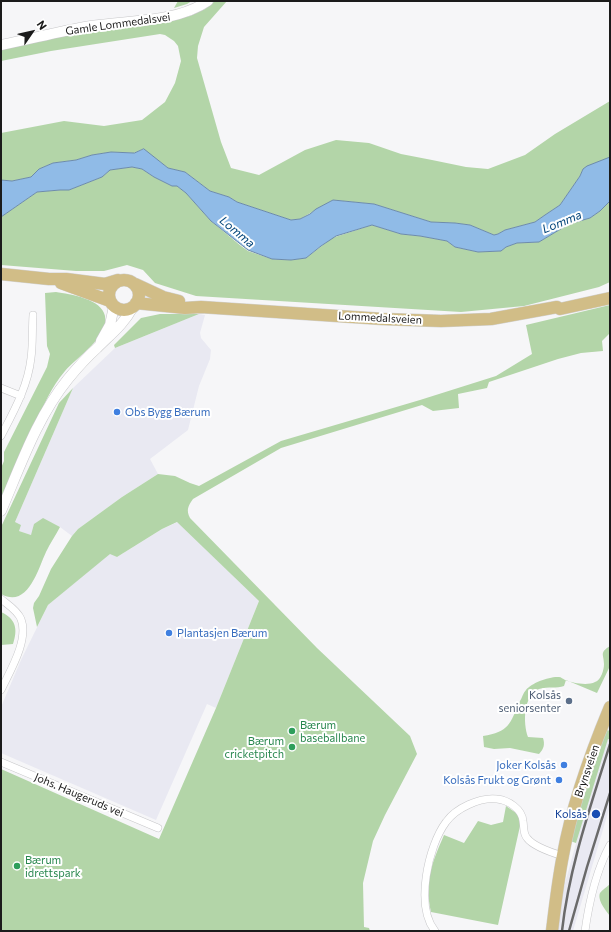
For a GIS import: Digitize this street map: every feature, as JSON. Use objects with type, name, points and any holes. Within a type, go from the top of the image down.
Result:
[{"type":"main road","name":"Gamle Lommedalsvei","points":[[1,45],[88,27],[175,16],[191,11],[208,1]]},
{"type":"main road","points":[[1,274],[49,279],[66,279],[105,284],[124,279],[136,284],[139,293],[135,305],[117,331],[98,346],[68,379],[48,408],[36,431],[1,511]]},
{"type":"main road","points":[[49,279],[112,304],[123,310],[135,305]]},
{"type":"main road","points":[[98,346],[110,325],[112,304],[109,291],[112,285],[118,280]]},
{"type":"main road","name":"Lommedalsveien","points":[[136,284],[163,297],[201,307]]},
{"type":"main road","name":"Lommedalsveien","points":[[557,307],[559,304],[610,290]]},
{"type":"main road","name":"Lommedalsveien","points":[[135,305],[185,308],[201,307],[383,319],[441,321],[491,319],[557,307],[560,309],[610,298]]},
{"type":"main road","name":"Brynsveien","points":[[552,931],[569,826],[581,786],[610,707]]},
{"type":"street","points":[[1,436],[21,396],[29,372],[33,315]]},
{"type":"street","points":[[1,388],[21,396]]},
{"type":"street","points":[[1,599],[12,607],[20,618],[23,635],[19,650],[1,690]]},
{"type":"street","points":[[1,606],[12,607]]},
{"type":"street","name":"Johs. Haugeruds vei","points":[[1,762],[158,828]]},
{"type":"street","points":[[435,931],[430,923],[425,905],[428,865],[434,844],[446,822],[451,816],[465,807],[474,802],[488,799],[495,798],[505,801],[521,815],[527,838],[563,856]]},
{"type":"street","points":[[585,931],[593,892],[610,845]]},
{"type":"shaded area","points":[[199,314],[205,315],[200,333],[201,338],[211,350],[210,359],[199,386],[188,430],[150,459],[158,474],[122,497],[78,529],[72,536],[60,527],[43,519],[31,535],[19,531],[15,522],[73,388],[115,348]]},
{"type":"shaded area","points":[[178,522],[259,601],[216,708],[207,704],[156,820],[1,753],[1,707],[21,660],[48,605],[110,553],[117,557],[162,529]]},
{"type":"shaded area","points":[[608,738],[610,739],[610,806],[573,931],[557,931],[562,894]]},
{"type":"green space","points":[[178,1],[192,1],[174,8]]},
{"type":"green space","points":[[215,1],[227,1],[204,27],[198,46],[197,58],[221,142],[231,168],[259,175],[305,150],[336,140],[369,143],[401,154],[466,167],[488,169],[525,155],[555,134],[610,101],[610,157],[583,169],[580,176],[560,205],[535,222],[505,230],[494,235],[470,225],[431,222],[374,204],[333,200],[300,219],[291,220],[237,202],[229,197],[210,191],[185,172],[168,168],[143,149],[134,153],[111,152],[92,155],[76,160],[53,163],[39,169],[31,177],[12,181],[1,180],[1,133],[64,121],[104,126],[142,120],[165,102],[175,83],[181,61],[178,46],[174,41],[165,35],[160,34],[51,51],[1,61],[1,49],[87,31],[190,16],[205,9]]},
{"type":"green space","points":[[132,167],[142,169],[172,186],[177,186],[186,193],[211,221],[241,246],[248,251],[272,259],[291,260],[306,258],[332,238],[372,225],[401,234],[447,241],[455,247],[478,252],[500,251],[517,243],[539,242],[569,224],[590,218],[610,201],[610,282],[599,287],[524,306],[461,312],[196,296],[155,283],[143,270],[127,265],[104,271],[76,271],[1,265],[1,217],[37,192],[69,190],[102,177],[110,170]]},
{"type":"green space","points":[[56,292],[85,298],[92,301],[103,310],[105,324],[97,339],[70,365],[51,390],[1,499],[1,468],[4,461],[4,452],[47,367],[50,354],[47,346],[45,293]]},
{"type":"green space","points":[[610,305],[610,333],[602,341],[603,351],[581,353],[558,359],[489,382],[487,388],[458,394],[459,408],[433,411],[422,405],[281,448],[193,499],[189,506],[188,513],[190,518],[317,648],[410,736],[417,754],[373,841],[363,883],[364,927],[369,928],[370,931],[1,931],[1,769],[159,839],[216,708],[259,601],[177,522],[162,529],[117,557],[110,554],[48,605],[37,627],[33,608],[34,603],[39,596],[51,569],[78,529],[122,497],[158,474],[175,476],[199,486],[281,441],[496,376],[532,354],[526,325]]},
{"type":"green space","points":[[160,314],[199,314],[115,348],[114,345],[141,318]]},
{"type":"green space","points":[[73,388],[15,522],[21,525],[19,531],[31,535],[34,524],[43,518],[60,527],[31,585],[25,592],[18,596],[10,597],[1,594],[1,527],[59,403]]},
{"type":"green space","points":[[1,612],[13,621],[15,639],[13,644],[1,645]]},
{"type":"green space","points":[[610,646],[610,666],[597,693],[569,681],[584,684],[597,681],[602,674],[604,664],[603,652]]},
{"type":"green space","points":[[555,677],[560,677],[566,680],[564,686],[539,689],[534,692],[527,704],[525,725],[528,737],[543,738],[544,740],[543,748],[539,754],[510,748],[494,749],[484,747],[483,736],[498,732],[508,726],[528,687],[541,680]]},
{"type":"green space","points":[[607,730],[610,731],[610,739],[608,739],[576,843],[570,841],[591,772]]},
{"type":"green space","points":[[506,806],[522,817],[498,925],[431,912],[428,891],[430,872],[444,835],[464,843],[478,821],[491,825],[503,822]]},
{"type":"green space","points":[[610,884],[610,916],[602,905],[599,896],[600,893]]},
{"type":"water","name":"Lomma","points":[[144,149],[168,168],[185,172],[210,191],[229,197],[237,202],[291,220],[300,219],[333,200],[374,204],[431,222],[470,225],[494,235],[505,230],[535,222],[560,205],[580,176],[583,169],[610,157],[610,201],[590,218],[569,224],[539,242],[517,243],[506,247],[501,251],[478,252],[455,247],[447,241],[401,234],[372,225],[336,236],[306,258],[291,260],[272,259],[248,250],[211,221],[186,193],[177,186],[172,186],[142,169],[132,167],[110,170],[102,177],[69,190],[37,192],[1,217],[1,180],[12,181],[31,177],[39,169],[53,163],[76,160],[92,155],[111,152],[134,153]]},
{"type":"railway","points":[[562,931],[565,907],[575,860],[610,744]]},
{"type":"railway","points":[[569,931],[610,793]]},
{"type":"place","name":"Obs Bygg Bærum","points":[[117,412]]},
{"type":"place","name":"Plantasjen Bærum","points":[[169,633]]},
{"type":"place","name":"Kolsås seniorsenter","points":[[569,701]]},
{"type":"place","name":"Bærum baseballbane","points":[[292,731]]},
{"type":"place","name":"Bærum cricketpitch","points":[[292,747]]},
{"type":"place","name":"Joker Kolsås","points":[[564,765]]},
{"type":"place","name":"Kolsås Frukt og Grønt","points":[[559,780]]},
{"type":"place","name":"Kolsås","points":[[596,814]]},
{"type":"place","name":"Bærum idrettspark","points":[[17,866]]}]
